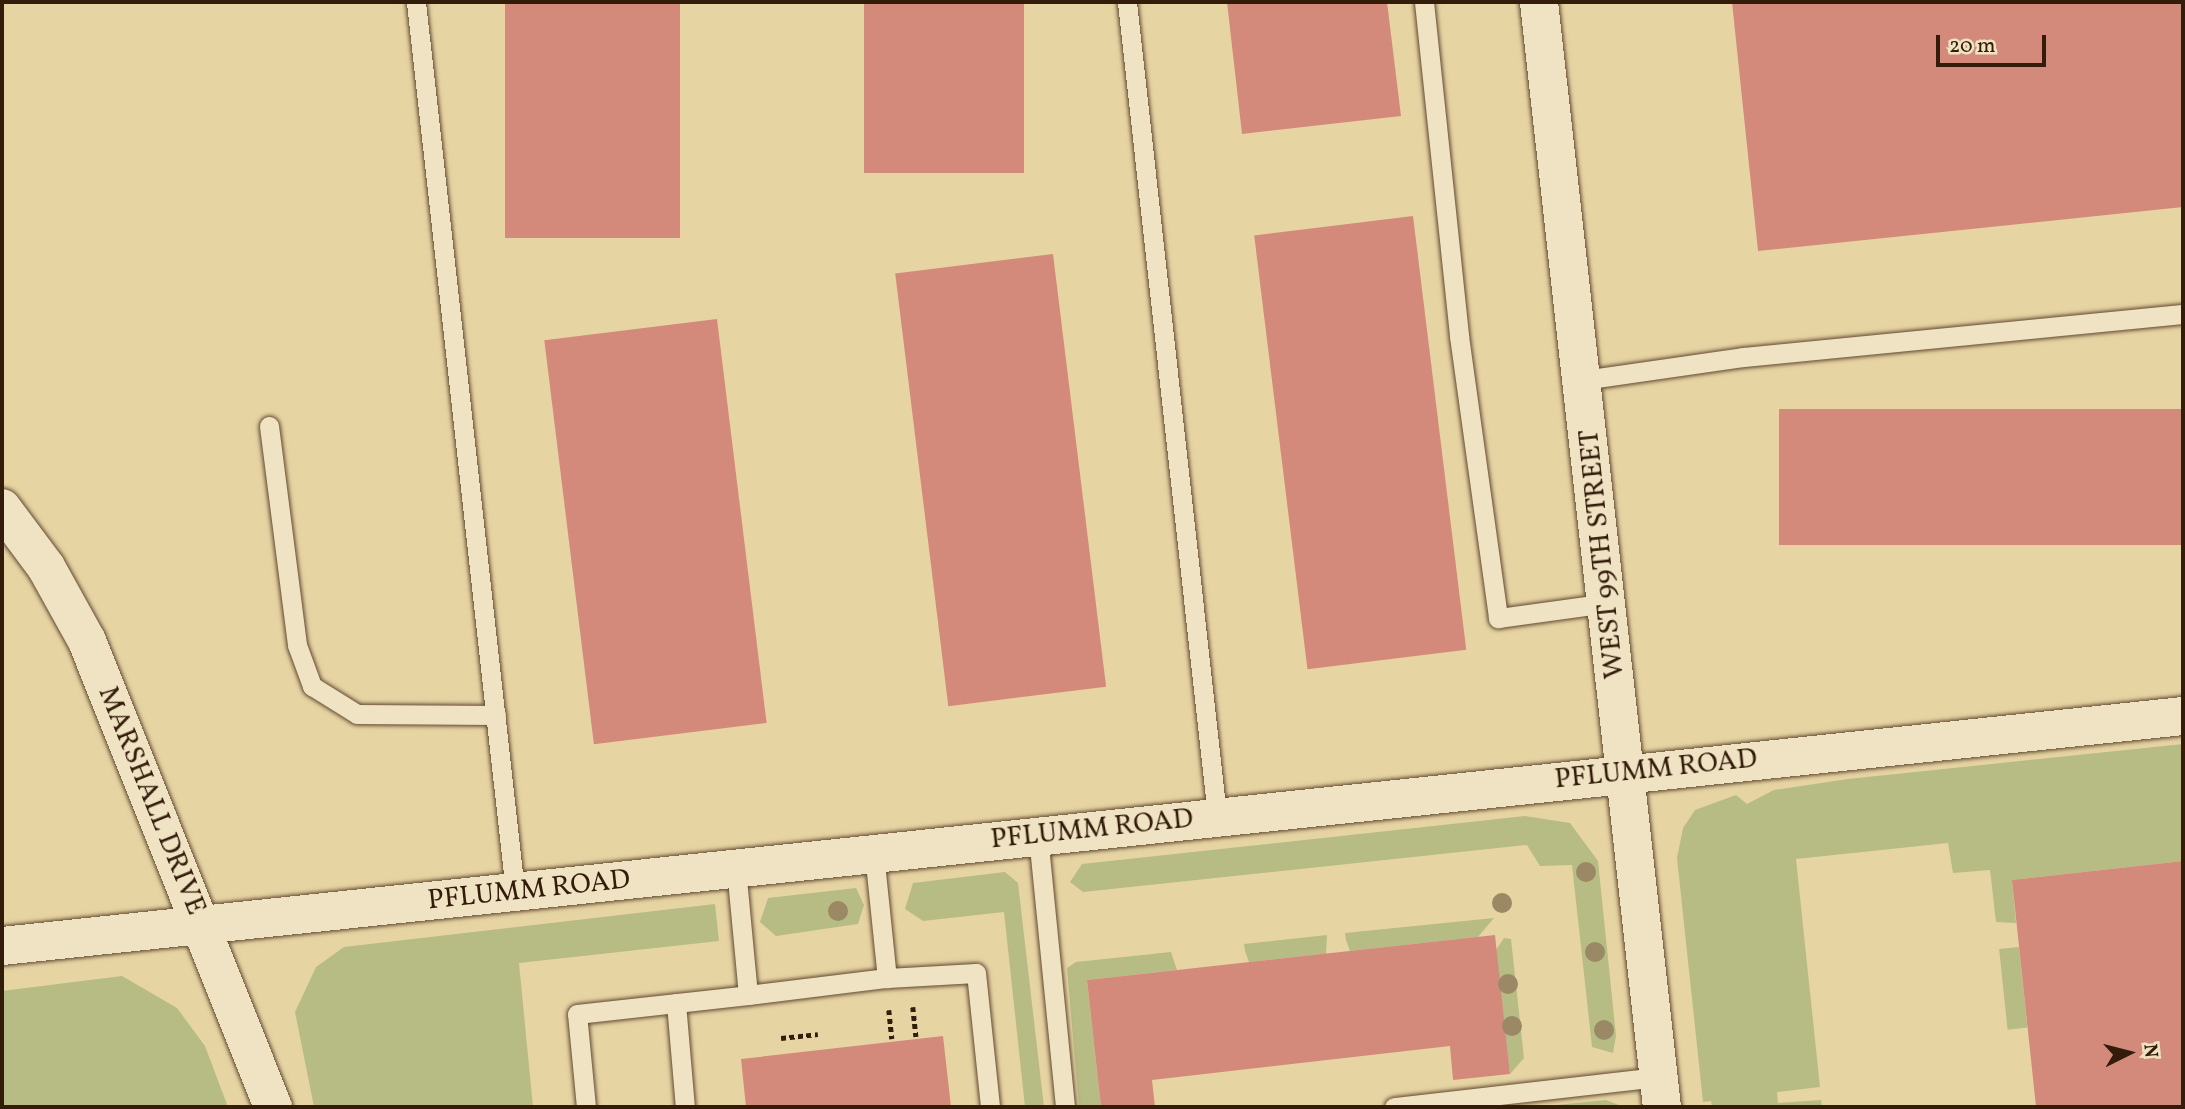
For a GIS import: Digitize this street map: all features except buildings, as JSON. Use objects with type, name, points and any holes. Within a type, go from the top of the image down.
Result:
[{"type":"main road","name":"WEST 99TH STREET","points":[[1539,2],[1661,1092]]},
{"type":"main road","name":"MARSHALL DRIVE","points":[[2,508],[46,566],[87,641],[273,1107]]},
{"type":"main road","name":"PFLUMM ROAD","points":[[2,946],[1627,772],[2183,716]]},
{"type":"lane","points":[[416,2],[515,892]]},
{"type":"lane","points":[[1127,2],[1217,816]]},
{"type":"lane","points":[[1424,2],[1459,336],[1498,618],[1608,603]]},
{"type":"lane","points":[[1583,380],[1743,357],[2183,314]]},
{"type":"lane","points":[[269,426],[297,645],[312,686],[358,714],[496,715]]},
{"type":"lane","points":[[1038,836],[1065,1107]]},
{"type":"lane","points":[[874,853],[887,978]]},
{"type":"lane","points":[[736,868],[748,995]]},
{"type":"lane","points":[[586,1107],[577,1014],[887,978],[976,973],[990,1107]]},
{"type":"lane","points":[[676,1003],[685,1107]]},
{"type":"lane","points":[[1394,1107],[1661,1092]]},
{"type":"path","points":[[913,1007],[916,1037]]},
{"type":"path","points":[[889,1010],[892,1040]]},
{"type":"path","points":[[781,1038],[818,1034]]},
{"type":"green space","points":[[2183,744],[2183,861],[2012,880],[2016,923],[1996,922],[1990,870],[1953,873],[1948,843],[1796,859],[1820,1087],[1777,1092],[1778,1103],[1821,1100],[1822,1107],[1712,1107],[1711,1101],[1703,1102],[1677,858],[1683,828],[1695,810],[1736,795],[1747,804],[1774,790],[1848,779]]},
{"type":"green space","points":[[1525,816],[1570,823],[1598,861],[1616,1036],[1613,1053],[1592,1047],[1572,865],[1540,866],[1527,845],[1083,892],[1070,882],[1082,864]]},
{"type":"green space","points":[[1005,872],[1018,883],[1044,1107],[1025,1107],[1004,912],[923,921],[905,909],[913,883]]},
{"type":"green space","points":[[856,888],[864,905],[858,924],[776,936],[760,922],[768,898]]},
{"type":"green space","points":[[715,904],[719,941],[519,963],[533,1107],[314,1107],[295,1012],[316,967],[344,947]]},
{"type":"green space","points":[[1494,918],[1478,937],[1350,951],[1345,933]]},
{"type":"green space","points":[[1327,935],[1326,954],[1249,962],[1245,951],[1244,944]]},
{"type":"green space","points":[[1504,938],[1511,939],[1524,1058],[1510,1074],[1496,950]]},
{"type":"green space","points":[[2019,947],[2027,1028],[2008,1030],[1999,949]]},
{"type":"green space","points":[[1171,952],[1177,970],[1087,980],[1101,1107],[1079,1107],[1067,968],[1076,962]]},
{"type":"green space","points":[[122,976],[177,1008],[205,1046],[228,1107],[2,1107],[2,991]]},
{"type":"green space","points":[[1606,1100],[1624,1107],[1536,1107]]}]
